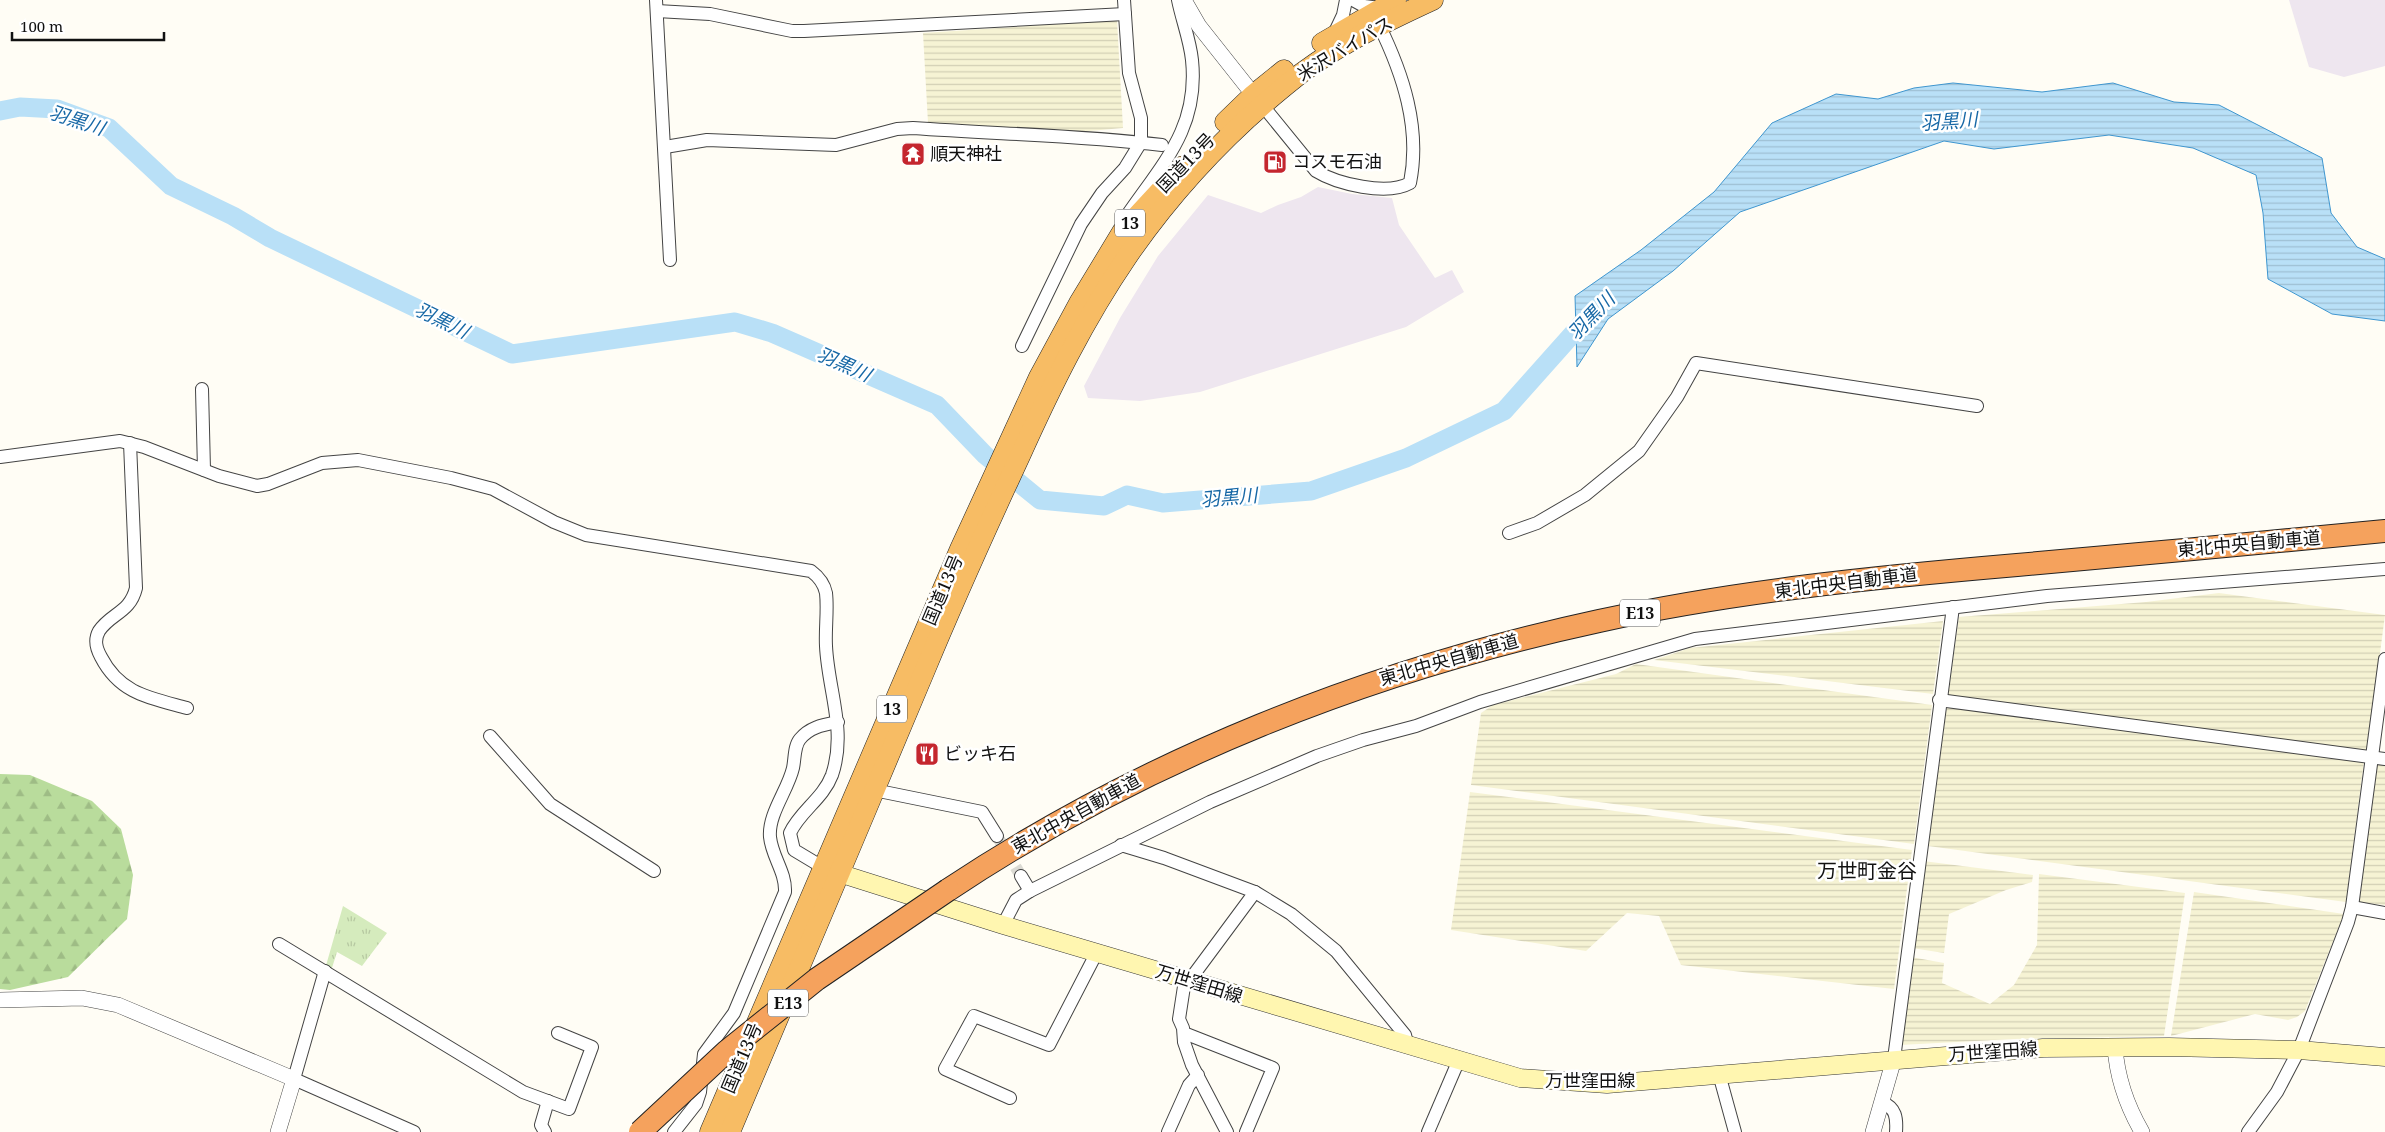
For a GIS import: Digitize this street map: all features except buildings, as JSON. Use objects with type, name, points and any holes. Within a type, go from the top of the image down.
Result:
[{"type":"highway","name":"米沢バイパス","points":[[1258,100],[1333,36],[1385,11],[1433,0]]},
{"type":"highway","name":"米沢バイパス","points":[[1258,100],[1286,85],[1333,52],[1385,11]]},
{"type":"highway","name":"国道13号","points":[[730,1132],[832,872],[967,552],[1046,380],[1111,249],[1122,232],[1151,200],[1258,100]]},
{"type":"highway","name":"国道13号","points":[[1046,380],[1139,240],[1182,186],[1239,126],[1258,100]]},
{"type":"highway","name":"東北中央自動車道","points":[[653,1132],[734,1059],[820,989],[1018,844],[1142,778],[1213,745],[1382,679],[1509,642],[1600,620],[1692,602],[1921,573],[2385,532]]},
{"type":"highway","name":"東北中央自動車道","points":[[640,1132],[727,1052],[817,979],[951,894],[1148,788],[1222,754],[1299,722],[1383,692],[1510,655],[1605,631],[1782,601],[1936,583],[2385,541]]},
{"type":"highway","name":"国道13号","points":[[710,1132],[832,872],[874,790],[967,552]]},
{"type":"main road","name":"万世窪田線","points":[[832,872],[1002,926],[1458,1062],[1520,1078],[1555,1082],[1607,1084],[2043,1048],[2114,1047],[2299,1050],[2385,1057]]},
{"type":"street","points":[[1022,346],[1081,224],[1097,200],[1125,168],[1141,142],[1140,118],[1129,72],[1124,0]]},
{"type":"street","points":[[1111,249],[1122,222],[1178,142],[1189,114],[1192,95],[1192,59],[1178,0]]},
{"type":"street","points":[[1184,0],[1199,26],[1316,171],[1326,177],[1369,188],[1401,188],[1410,183],[1413,166],[1409,101],[1385,11],[1364,6],[1353,0]]},
{"type":"street","points":[[1333,36],[1344,15],[1346,0]]},
{"type":"street","points":[[670,260],[656,6],[710,14],[792,31],[1125,14]]},
{"type":"street","points":[[665,147],[707,140],[836,145],[897,129],[913,128],[1051,137],[1093,137],[1162,145]]},
{"type":"street","points":[[1509,533],[1536,523],[1585,495],[1639,451],[1677,397],[1696,364],[1978,406]]},
{"type":"street","points":[[202,388],[204,470]]},
{"type":"street","points":[[0,456],[107,442],[130,443],[204,470],[257,486],[268,484],[322,463],[358,460],[451,478],[493,489],[554,522],[586,536],[812,571],[821,579],[826,592],[826,645],[838,722],[839,742],[832,776],[823,794],[798,821],[790,833],[794,850],[832,872]]},
{"type":"street","points":[[130,443],[136,588],[130,605],[100,630],[96,639],[97,650],[107,668],[123,686],[146,697],[187,708]]},
{"type":"street","points":[[1002,926],[1016,900],[1030,891],[1228,794],[1317,756],[1363,740],[1416,726],[1480,702],[1612,665],[1645,652],[1695,639],[1952,607],[2155,586],[2385,569]]},
{"type":"street","points":[[1873,1132],[1894,1059],[1952,607]]},
{"type":"street","points":[[2248,1132],[2277,1092],[2299,1050],[2352,907],[2385,659]]},
{"type":"street","points":[[1939,700],[2385,759]]},
{"type":"street","points":[[674,1132],[696,1104],[700,1092],[704,1054],[734,1013],[785,892],[786,879],[770,837],[776,809],[792,769],[798,741],[807,732],[818,726],[838,722]]},
{"type":"street","points":[[490,736],[550,804],[654,871]]},
{"type":"street","points":[[874,790],[982,812],[997,836]]},
{"type":"street","points":[[1121,845],[1164,858],[1255,892],[1291,914],[1336,951],[1405,1035],[1408,1047]]},
{"type":"street","points":[[1021,876],[1030,891]]},
{"type":"street","points":[[1227,1132],[1198,1075],[1184,1042],[1184,1033],[1179,1019],[1187,981],[1255,892]]},
{"type":"street","points":[[2352,907],[2385,913]]},
{"type":"street","points":[[279,944],[523,1092],[569,1109],[592,1047],[558,1033]]},
{"type":"street","points":[[1010,1098],[945,1069],[974,1016],[1049,1045],[1096,954]]},
{"type":"street","points":[[278,1132],[325,972]]},
{"type":"street","points":[[0,1000],[82,998],[118,1005],[414,1132]]},
{"type":"street","points":[[1184,1033],[1273,1068],[1246,1132]]},
{"type":"street","points":[[2114,1047],[2124,1094],[2142,1132]]},
{"type":"street","points":[[1428,1132],[1458,1062]]},
{"type":"street","points":[[1719,1074],[1735,1132]]},
{"type":"street","points":[[1168,1132],[1190,1085],[1198,1075]]},
{"type":"street","points":[[545,1132],[541,1125],[548,1101]]},
{"type":"street","points":[[1882,1102],[1889,1105],[1896,1113],[1896,1132]]},
{"type":"shaded area","points":[[2289,0],[2385,0],[2385,66],[2344,77],[2309,67]]},
{"type":"shaded area","points":[[1117,20],[1123,128],[1056,134],[928,123],[923,33]]},
{"type":"shaded area","points":[[1318,187],[1352,194],[1392,198],[1399,225],[1435,278],[1452,270],[1464,292],[1406,327],[1200,392],[1140,401],[1088,398],[1084,386],[1120,318],[1158,256],[1208,195],[1261,213],[1301,197]]},
{"type":"shaded area","points":[[2219,593],[2385,615],[2367,752],[1948,696],[1959,617],[2146,602]]},
{"type":"shaded area","points":[[1943,621],[1933,694],[1654,660],[1690,648]]},
{"type":"shaded area","points":[[1636,664],[1932,705],[1914,844],[1471,785],[1481,713],[1493,705],[1616,674]]},
{"type":"shaded area","points":[[1947,706],[2364,761],[2346,902],[1928,846]]},
{"type":"shaded area","points":[[2376,763],[2385,764],[2385,905],[2358,902]]},
{"type":"shaded area","points":[[1470,792],[1912,850],[1894,989],[1681,965],[1659,916],[1627,913],[1586,951],[1451,930]]},
{"type":"shaded area","points":[[1923,861],[2033,875],[2032,882],[2006,890],[1949,914],[1944,953],[1912,948]]},
{"type":"shaded area","points":[[2039,874],[2185,893],[2164,1036],[2014,1039],[1900,1045],[1911,957],[1944,963],[1942,983],[1990,1004],[2014,985],[2037,945]]},
{"type":"shaded area","points":[[2194,892],[2344,914],[2305,1011],[2297,1017],[2288,1020],[2255,1014],[2171,1036]]},
{"type":"green space","points":[[0,774],[30,775],[92,801],[121,829],[133,875],[127,919],[68,977],[10,990],[0,989]]},
{"type":"green space","points":[[343,906],[387,933],[362,966],[337,952],[331,971],[325,969]]},
{"type":"water","points":[[1953,83],[2042,92],[2113,83],[2174,102],[2219,105],[2322,158],[2331,213],[2357,247],[2385,259],[2385,321],[2332,314],[2268,279],[2263,213],[2256,175],[2193,148],[2109,135],[1994,149],[1944,141],[1740,212],[1673,271],[1608,319],[1577,367],[1575,296],[1641,250],[1714,192],[1772,123],[1836,94],[1878,99],[1914,88]]},
{"type":"waterway","name":"羽黒川","points":[[0,111],[20,107],[57,109],[109,128],[171,186],[233,216],[270,238],[512,354],[735,322],[772,333],[937,405],[985,455],[1040,500],[1104,506],[1127,495],[1163,503],[1311,491],[1406,458],[1504,411],[1594,310]]},
{"type":"tunnel","points":[[997,836],[1021,876]]},
{"type":"place","name":"順天神社","points":[[913,154]]},
{"type":"place","name":"コスモ石油","points":[[1275,162]]},
{"type":"place","name":"ビッキ石","points":[[927,754]]},
{"type":"district","name":"万世町金谷","points":[[1867,871]]}]
